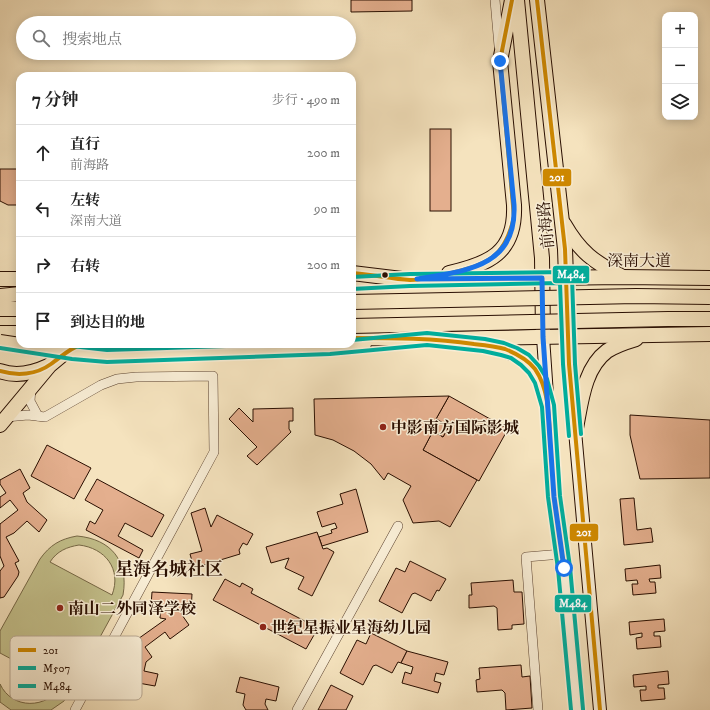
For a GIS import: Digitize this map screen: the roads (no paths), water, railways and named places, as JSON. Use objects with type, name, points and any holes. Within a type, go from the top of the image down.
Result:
[{"type":"main road","points":[[356,283],[413,280],[458,271],[486,262],[495,257],[502,249],[512,230],[514,217],[500,61],[512,0]]},
{"type":"main road","name":"前海路","points":[[517,0],[542,258],[543,337],[554,497],[562,554],[577,710]]},
{"type":"main road","name":"前海路","points":[[537,0],[562,220],[569,364],[600,710]]},
{"type":"main road","points":[[562,220],[573,240],[581,250],[609,270],[622,277]]},
{"type":"main road","name":"深南大道","points":[[356,273],[413,280],[622,277],[710,278]]},
{"type":"main road","points":[[0,296],[16,294]]},
{"type":"main road","points":[[356,302],[636,296],[710,297]]},
{"type":"main road","points":[[0,309],[16,309]]},
{"type":"main road","points":[[356,326],[661,319],[710,320]]},
{"type":"main road","points":[[0,334],[16,333]]},
{"type":"main road","points":[[575,433],[587,379],[595,362],[600,357],[608,350],[619,344],[639,338],[674,334]]},
{"type":"main road","points":[[356,338],[427,339],[710,334]]},
{"type":"main road","points":[[356,346],[427,339],[484,345],[503,349],[514,353],[525,360],[534,369],[541,381],[548,406]]},
{"type":"main road","points":[[0,342],[16,344]]},
{"type":"main road","points":[[40,348],[107,356],[330,348]]},
{"type":"main road","points":[[3,421],[50,365],[68,350],[73,348]]},
{"type":"main road","points":[[0,371],[12,374],[23,374],[50,365]]},
{"type":"street","points":[[495,0],[500,61]]},
{"type":"street","points":[[3,421],[18,416],[45,417],[101,385],[117,379],[136,377],[213,376],[214,452],[115,636]]},
{"type":"street","points":[[31,388],[30,401],[38,416]]},
{"type":"street","points":[[297,710],[398,526]]},
{"type":"street","points":[[538,710],[526,557],[562,554]]},
{"type":"street","points":[[75,710],[80,700]]},
{"type":"place","name":"中影南方国际影城","points":[[383,427]]},
{"type":"place","name":"南山二外同泽学校","points":[[60,608]]},
{"type":"place","name":"世纪星振业星海幼儿园","points":[[263,627]]},
{"type":"district","name":"星海名城社区","points":[[169,569]]}]
